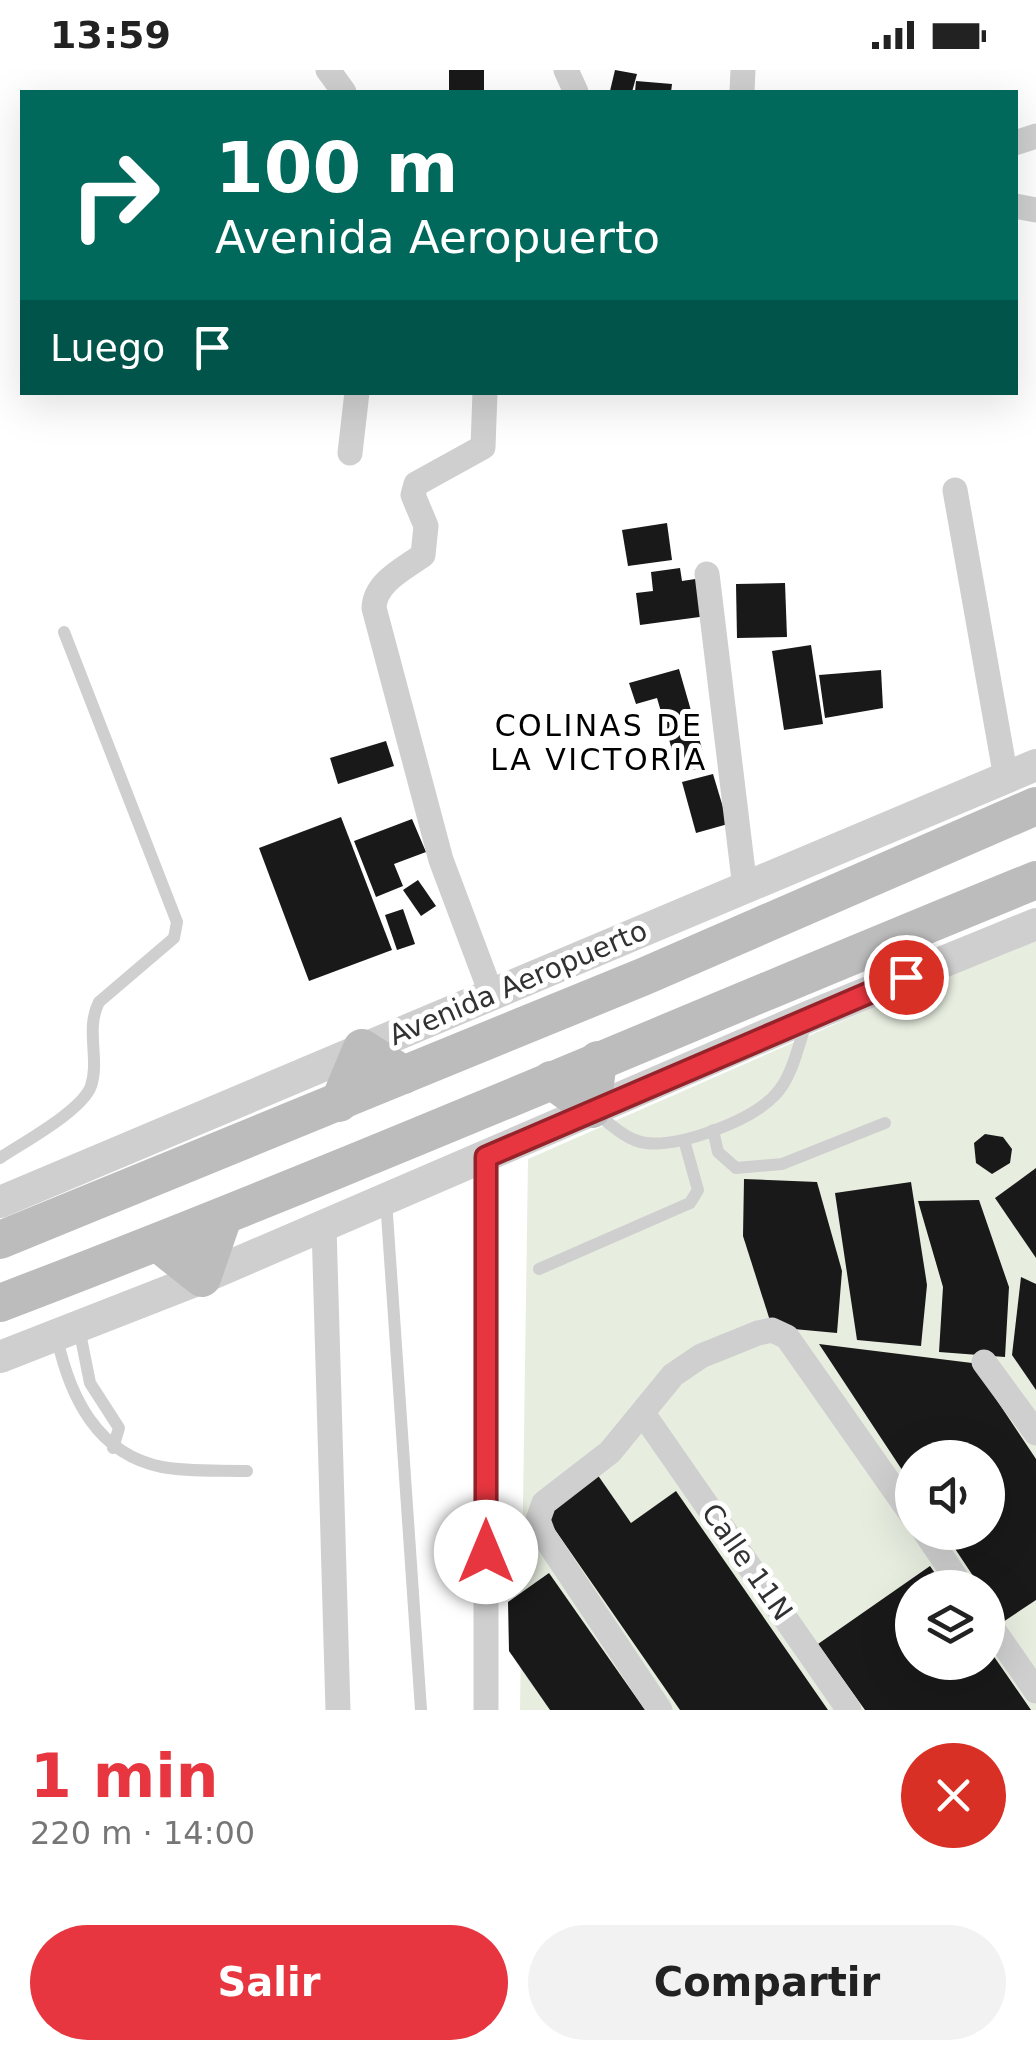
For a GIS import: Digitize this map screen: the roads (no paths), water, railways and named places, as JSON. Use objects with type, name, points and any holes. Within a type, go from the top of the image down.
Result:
[{"type":"main road","name":"Avenida Aeropuerto","points":[[0,1240],[645,976],[1036,806]]},
{"type":"main road","points":[[0,1303],[223,1217],[1036,880]]},
{"type":"main road","points":[[339,1103],[362,1048],[404,1075]]},
{"type":"main road","points":[[551,1080],[592,1110],[598,1060]]},
{"type":"main road","points":[[158,1243],[202,1278],[223,1217]]},
{"type":"street","points":[[350,452],[357,395]]},
{"type":"street","points":[[485,395],[484,448],[416,484],[412,495],[426,526],[423,555],[380,586],[374,595],[374,608],[441,860],[491,994]]},
{"type":"street","points":[[955,490],[1021,771]]},
{"type":"street","points":[[707,574],[745,888]]},
{"type":"street","name":"Avenida Aeropuerto","points":[[0,1202],[1021,771]]},
{"type":"street","points":[[0,1357],[202,1278],[808,1016],[1036,924]]},
{"type":"street","points":[[486,1157],[486,1710]]},
{"type":"street","points":[[324,1226],[338,1710]]},
{"type":"street","points":[[660,1710],[544,1536],[538,1520],[544,1503],[610,1452],[644,1416],[673,1375],[701,1356],[772,1330],[787,1337],[895,1491]]},
{"type":"street","points":[[984,1362],[1036,1433]]},
{"type":"street","name":"Calle 11N","points":[[644,1416],[849,1710]]},
{"type":"street","points":[[1005,1646],[1036,1691]]},
{"type":"lane","points":[[0,1158],[76,1106],[91,1086],[92,1014],[99,1002],[174,938],[178,922],[64,632]]},
{"type":"lane","points":[[592,1110],[618,1131],[644,1143],[684,1140],[713,1130],[776,1095],[808,1016]]},
{"type":"lane","points":[[713,1130],[718,1152],[736,1168],[782,1164],[885,1123]]},
{"type":"lane","points":[[540,1268],[690,1203],[698,1190],[684,1140]]},
{"type":"lane","points":[[386,1200],[421,1710]]},
{"type":"lane","points":[[68,1332],[90,1383],[119,1428],[114,1448]]},
{"type":"lane","points":[[68,1332],[70,1391],[114,1448],[161,1467],[246,1471]]},
{"type":"district","name":"COLINAS DE LA VICTORIA","points":[[599,742]]}]
